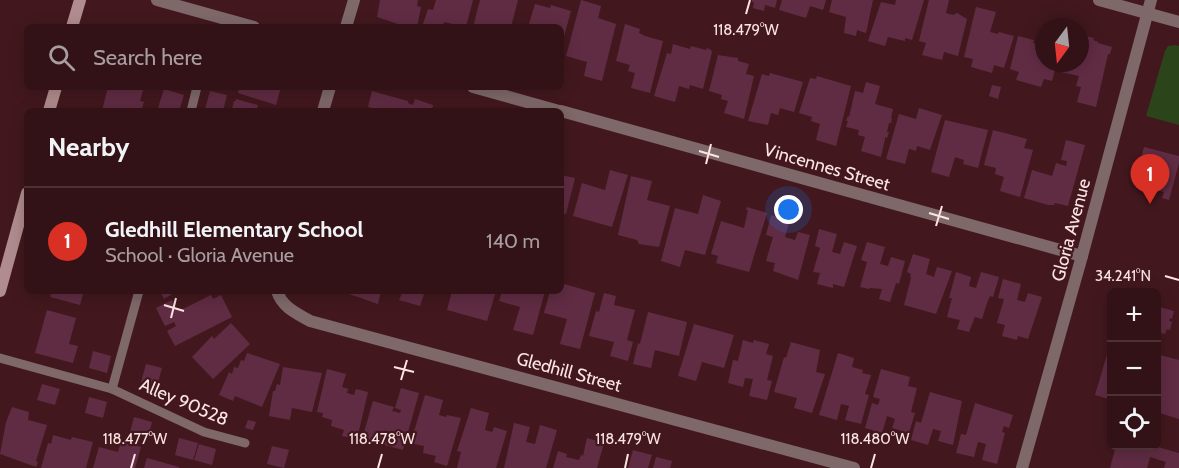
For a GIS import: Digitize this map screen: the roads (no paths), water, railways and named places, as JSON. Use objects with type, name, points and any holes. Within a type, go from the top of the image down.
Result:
[{"type":"main road","points":[[73,24],[80,0]]},
{"type":"main road","points":[[50,108],[55,90]]},
{"type":"main road","points":[[0,291],[24,204]]},
{"type":"street","points":[[157,0],[216,22],[231,24]]},
{"type":"street","points":[[347,24],[354,0]]},
{"type":"street","points":[[1099,0],[1179,22]]},
{"type":"street","name":"Gloria Avenue","points":[[1022,468],[1083,256],[1151,0]]},
{"type":"street","points":[[324,108],[329,90]]},
{"type":"street","name":"Vincennes Street","points":[[484,90],[549,108]]},
{"type":"street","name":"Vincennes Street","points":[[564,112],[1083,256]]},
{"type":"street","name":"Gledhill Street","points":[[279,296],[292,311],[310,321],[854,468]]},
{"type":"lane","points":[[191,108],[196,90]]},
{"type":"lane","points":[[112,389],[138,294]]},
{"type":"lane","name":"Alley 90528","points":[[0,358],[112,389],[204,432],[245,443]]},
{"type":"place","name":"Gledhill Elementary School","points":[[1150,204]]}]
